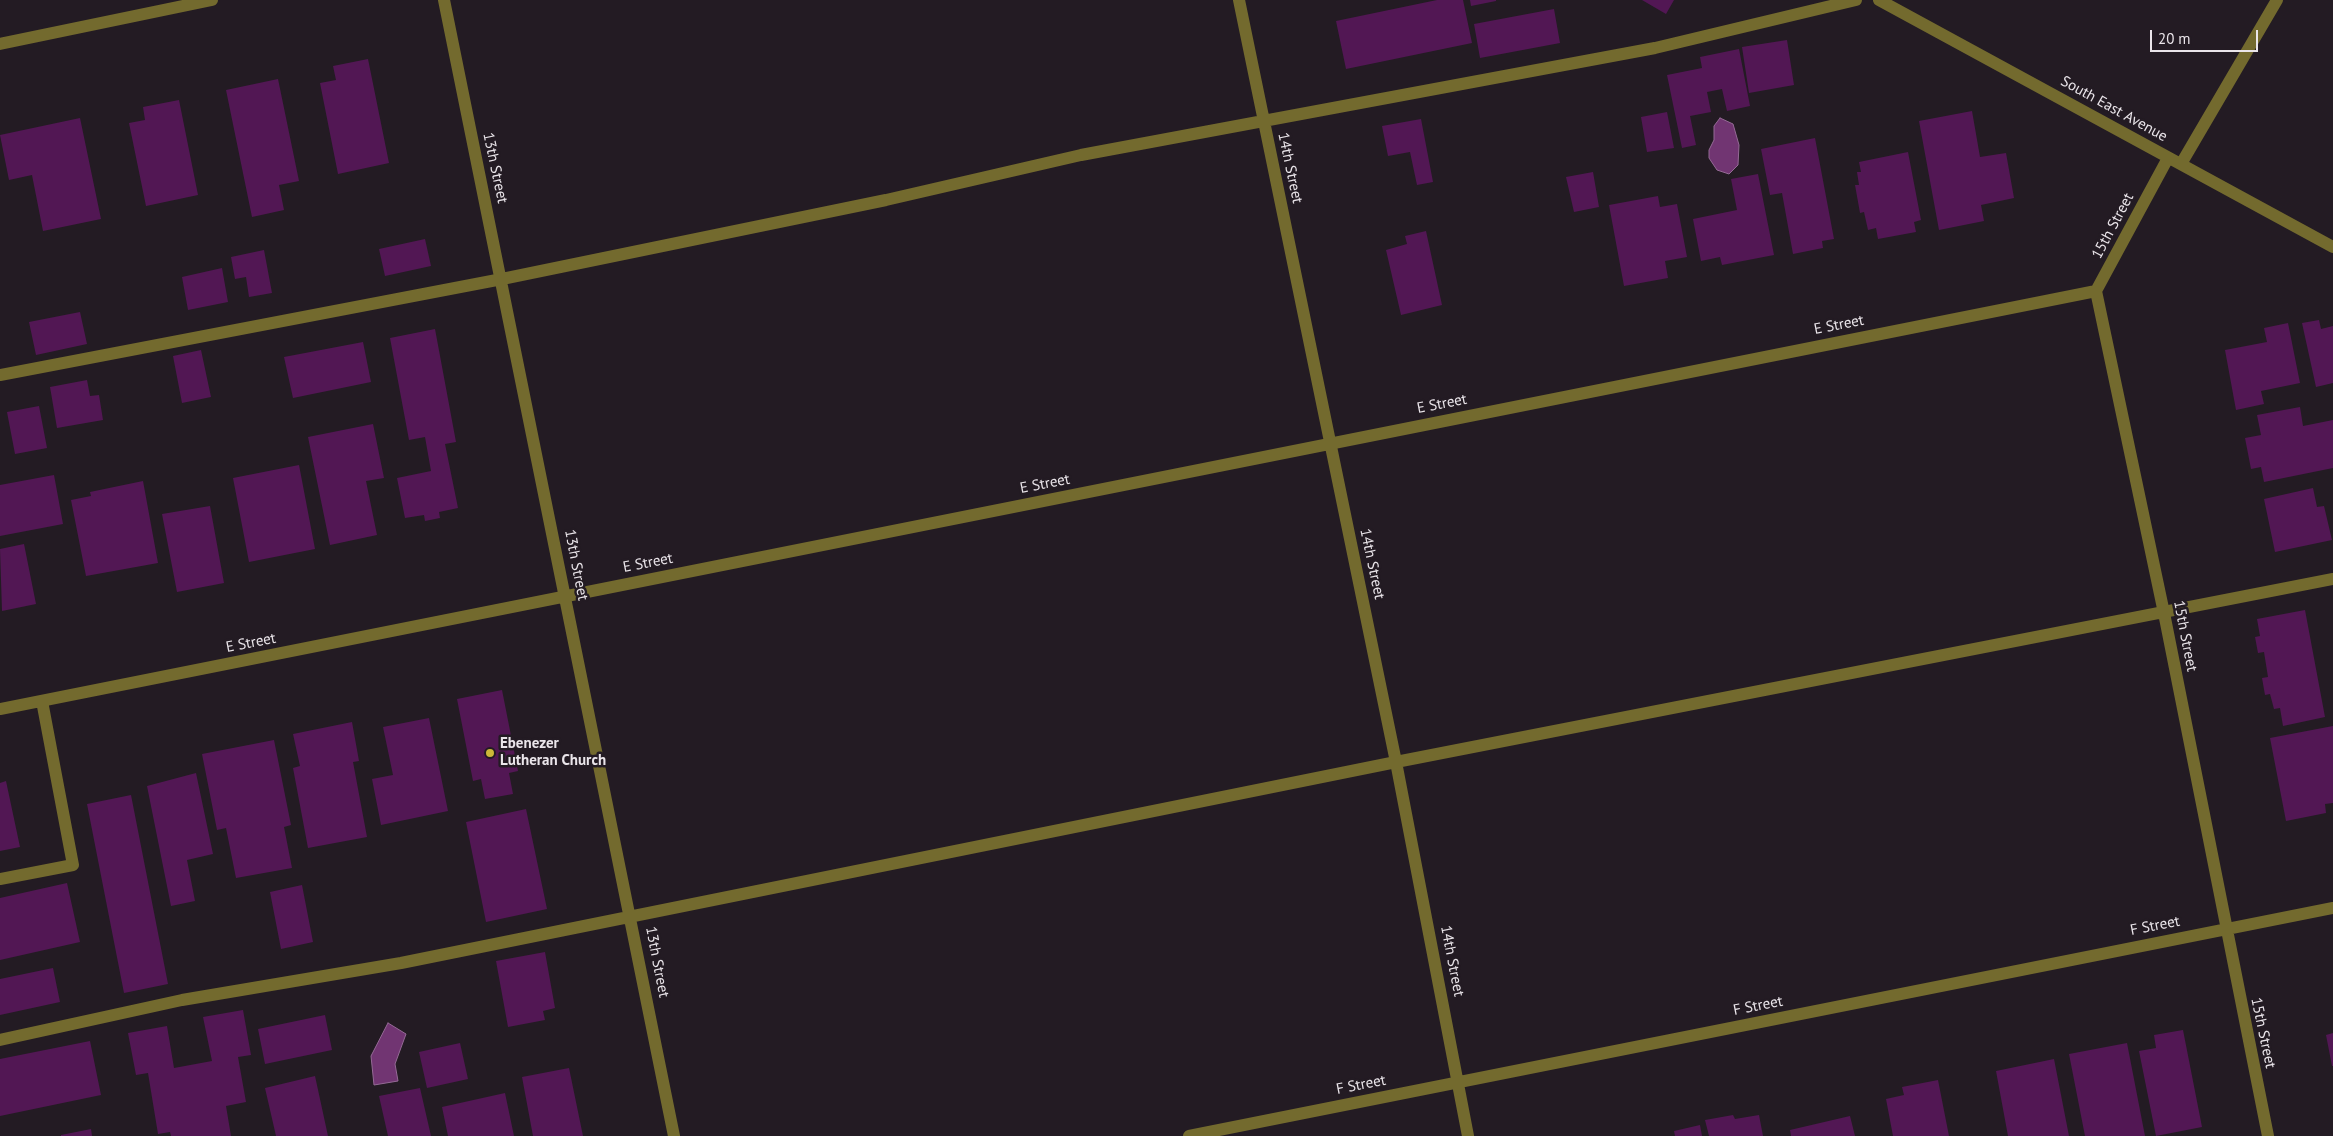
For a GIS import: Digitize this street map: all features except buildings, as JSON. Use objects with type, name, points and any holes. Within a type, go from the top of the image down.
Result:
[{"type":"street","points":[[0,44],[212,0]]},
{"type":"street","name":"13th Street","points":[[444,0],[632,916],[674,1136]]},
{"type":"street","name":"14th Street","points":[[1239,0],[1396,762],[1468,1136]]},
{"type":"street","points":[[0,375],[502,279],[886,200],[1081,155],[1656,48],[1856,0]]},
{"type":"street","name":"South East Avenue","points":[[1879,0],[2333,247]]},
{"type":"street","points":[[2181,164],[2277,0]]},
{"type":"street","name":"15th Street","points":[[2168,158],[2096,291],[2164,613],[2225,928],[2268,1136]]},
{"type":"street","name":"E Street","points":[[0,710],[2096,291]]},
{"type":"street","points":[[0,1040],[182,1000],[401,963],[1396,762],[2333,579]]},
{"type":"street","points":[[0,880],[73,864],[42,701]]},
{"type":"street","name":"F Street","points":[[1189,1136],[2333,908]]},
{"type":"shaded area","points":[[1720,118],[1733,124],[1739,145],[1738,165],[1729,174],[1717,170],[1709,158],[1709,150],[1714,140],[1714,126]]},
{"type":"shaded area","points":[[388,1023],[406,1034],[395,1064],[398,1081],[374,1085],[371,1056]]},
{"type":"place","name":"Ebenezer Lutheran Church","points":[[490,753]]}]
